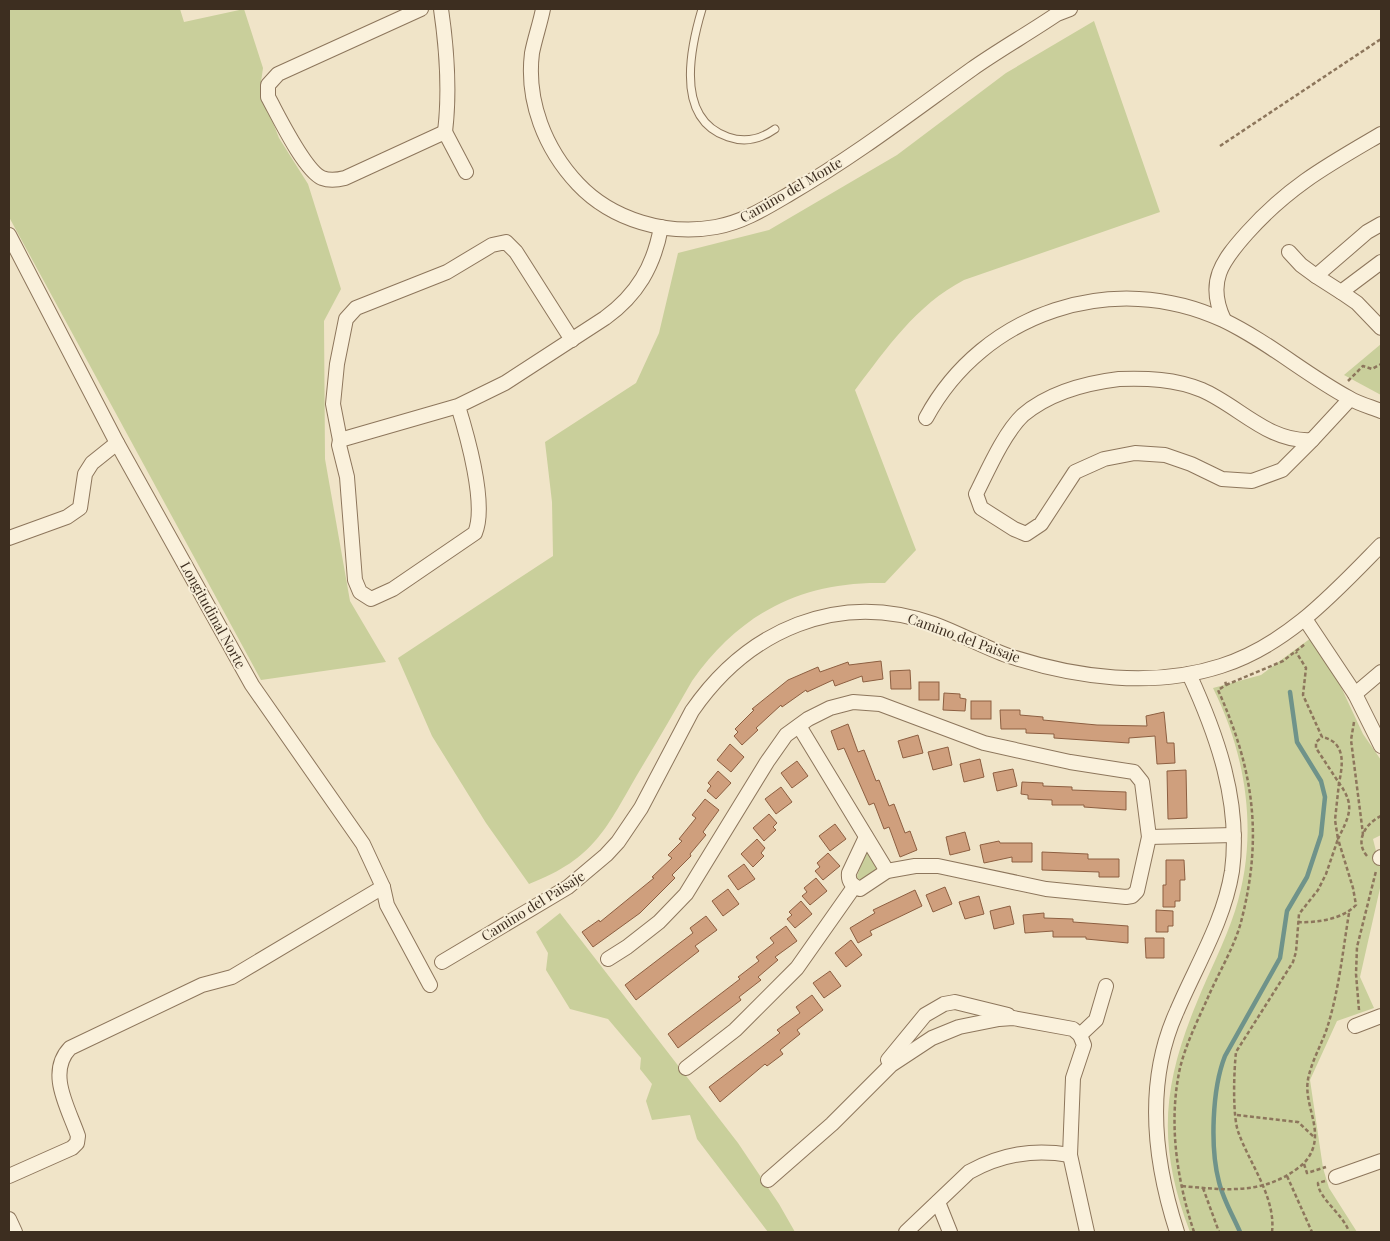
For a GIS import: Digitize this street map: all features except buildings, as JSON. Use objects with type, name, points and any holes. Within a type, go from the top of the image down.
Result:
[{"type":"street","points":[[421,9],[278,74],[268,85],[268,97],[310,168],[322,178],[330,180],[345,178],[445,132]]},
{"type":"street","points":[[441,9],[447,51],[448,110],[445,132],[466,172]]},
{"type":"street","name":"Camino del Monte","points":[[543,9],[534,46],[531,73],[536,109],[548,144],[568,174],[595,199],[627,217],[661,227],[698,229],[716,227],[752,216],[823,174],[894,127],[973,69],[1057,14],[1070,9]]},
{"type":"street","points":[[1224,320],[1219,311],[1216,290],[1220,269],[1227,256],[1269,209],[1297,185],[1381,134]]},
{"type":"street","points":[[1316,276],[1367,232],[1381,224]]},
{"type":"street","points":[[340,440],[458,406],[505,383],[572,340],[605,318],[630,297],[648,270],[661,227]]},
{"type":"street","name":"Longitudinal Norte","points":[[9,235],[117,443],[252,685],[358,837],[383,887],[387,905],[430,984]]},
{"type":"street","points":[[458,406],[471,448],[478,513],[475,533],[401,584],[371,599],[360,592],[355,580],[348,477],[339,445],[340,440],[333,404],[337,364],[346,319],[356,308],[447,272],[492,245],[506,242],[516,252],[572,340]]},
{"type":"street","points":[[1289,252],[1316,276],[1357,303],[1381,328]]},
{"type":"street","points":[[1341,292],[1381,262]]},
{"type":"street","points":[[926,418],[948,382],[978,352],[1012,328],[1051,310],[1092,300],[1136,298],[1181,305],[1224,320],[1269,345],[1350,399],[1376,409],[1381,422]]},
{"type":"street","points":[[1312,440],[1298,441],[1276,435],[1203,391],[1188,385],[1139,378],[1098,382],[1059,394],[1023,416],[1010,431],[976,494],[981,508],[1026,534],[1041,524],[1075,472],[1104,459],[1135,453],[1165,455],[1191,464],[1222,479],[1252,481],[1282,470],[1312,440],[1350,399]]},
{"type":"street","points":[[9,538],[67,517],[80,508],[86,474],[92,463],[117,443]]},
{"type":"street","name":"Camino del Paisaje","points":[[442,962],[568,887],[606,855],[618,842],[637,814],[688,718],[704,694],[743,655],[770,636],[800,623],[848,612],[896,614],[934,624],[1010,656],[1066,671],[1127,678],[1189,674],[1221,666],[1245,657],[1282,636],[1305,619],[1381,545]]},
{"type":"street","points":[[1305,619],[1355,694],[1381,746]]},
{"type":"street","points":[[1355,694],[1381,672]]},
{"type":"street","points":[[1177,1232],[1165,1191],[1158,1156],[1156,1103],[1159,1076],[1168,1033],[1176,1012],[1219,921],[1225,904],[1232,870],[1234,835],[1232,807],[1226,774],[1214,733],[1189,674]]},
{"type":"street","points":[[608,959],[659,922],[686,894],[767,762],[786,735],[819,713],[841,704],[880,704],[984,743],[1070,762],[1130,770],[1138,774],[1142,782],[1149,837],[1137,891],[1132,896],[1046,889],[938,866],[915,866],[887,871],[863,888],[854,887],[848,879],[850,867],[866,837]]},
{"type":"street","points":[[799,726],[887,871]]},
{"type":"street","points":[[1149,837],[1234,835]]},
{"type":"street","points":[[9,1176],[72,1148],[78,1142],[78,1136],[60,1084],[60,1064],[70,1048],[202,985],[232,977],[383,887]]},
{"type":"street","points":[[686,1068],[735,1030],[797,968],[854,887]]},
{"type":"street","points":[[1080,1035],[1096,1020],[1106,986]]},
{"type":"street","points":[[880,1076],[886,1062],[903,1041],[925,1015],[937,1006],[955,1002],[996,1011],[1013,1018],[1073,1029],[1080,1035],[1084,1045],[1073,1078],[1070,1156],[1087,1232]]},
{"type":"street","points":[[1358,1025],[1381,1016]]},
{"type":"street","points":[[768,1180],[832,1124],[904,1055],[939,1034],[972,1023],[1013,1018]]},
{"type":"street","points":[[906,1232],[969,1172],[995,1160],[1037,1152],[1070,1156]]},
{"type":"street","points":[[1336,1177],[1381,1161]]},
{"type":"street","points":[[938,1202],[950,1232]]},
{"type":"street","points":[[9,1219],[15,1232]]},
{"type":"lane","points":[[702,9],[689,69],[693,96],[701,115],[719,133],[736,139],[754,139],[775,129]]},
{"type":"path","points":[[1220,146],[1381,39]]},
{"type":"path","points":[[1338,390],[1363,366],[1372,369],[1381,364]]},
{"type":"path","points":[[1226,685],[1283,661],[1315,635]]},
{"type":"path","points":[[1182,1186],[1203,1188],[1263,1187],[1287,1176],[1304,1164],[1312,1151],[1315,1137],[1307,1086],[1309,1075],[1328,1026],[1344,949],[1349,913],[1356,905],[1354,888],[1338,839],[1335,820],[1338,783],[1343,763],[1340,750],[1334,742],[1322,736],[1303,695],[1306,668],[1296,652]]},
{"type":"path","points":[[1358,1025],[1357,947],[1376,876],[1377,861],[1361,845],[1362,834],[1351,740],[1352,726],[1362,709]]},
{"type":"path","points":[[1272,1232],[1273,1225],[1263,1187],[1238,1132],[1234,1068],[1236,1052],[1293,962],[1298,914],[1318,890],[1349,813],[1350,800],[1316,748],[1316,742],[1322,736]]},
{"type":"path","points":[[1362,834],[1372,821],[1381,816]]},
{"type":"path","points":[[1298,922],[1312,923],[1349,913]]},
{"type":"path","points":[[1236,1115],[1298,1122],[1315,1137]]},
{"type":"path","points":[[1304,1164],[1307,1173],[1334,1166],[1336,1177],[1318,1183],[1318,1189],[1340,1215],[1349,1232]]},
{"type":"path","points":[[1287,1176],[1312,1232]]},
{"type":"path","points":[[1203,1188],[1219,1232]]},
{"type":"green space","points":[[9,9],[180,9],[184,22],[244,9],[263,68],[260,89],[279,138],[308,184],[341,289],[324,321],[325,459],[350,601],[386,662],[261,680],[9,217]]},
{"type":"green space","points":[[1094,21],[1160,212],[964,280],[947,290],[917,315],[855,390],[916,550],[885,583],[855,584],[827,588],[800,595],[775,606],[752,620],[731,637],[711,657],[692,681],[618,809],[597,839],[585,852],[570,863],[552,874],[529,884],[486,823],[432,736],[398,658],[553,556],[552,502],[545,442],[636,383],[659,333],[678,253],[769,230],[897,155],[1006,73]]},
{"type":"green space","points":[[1381,344],[1381,395],[1344,375]]},
{"type":"green space","points":[[1311,638],[1334,672],[1363,734],[1381,760],[1381,835],[1373,839],[1381,871],[1381,884],[1360,977],[1374,1008],[1337,1021],[1310,1080],[1323,1168],[1329,1188],[1357,1232],[1190,1232],[1179,1201],[1168,1144],[1168,1116],[1171,1089],[1176,1061],[1185,1032],[1235,911],[1242,883],[1248,826],[1246,797],[1234,741],[1225,714],[1213,688],[1261,675]]},
{"type":"green space","points":[[868,846],[882,870],[861,884],[856,879]]},
{"type":"green space","points":[[560,913],[738,1143],[779,1204],[795,1232],[768,1232],[697,1139],[690,1115],[652,1120],[646,1101],[652,1084],[640,1069],[641,1058],[608,1019],[570,1009],[546,970],[548,953],[536,932]]},
{"type":"waterway","points":[[1240,1232],[1223,1195],[1216,1168],[1214,1119],[1217,1085],[1225,1056],[1280,958],[1287,911],[1307,877],[1321,835],[1325,797],[1321,781],[1297,742],[1290,692]]}]
